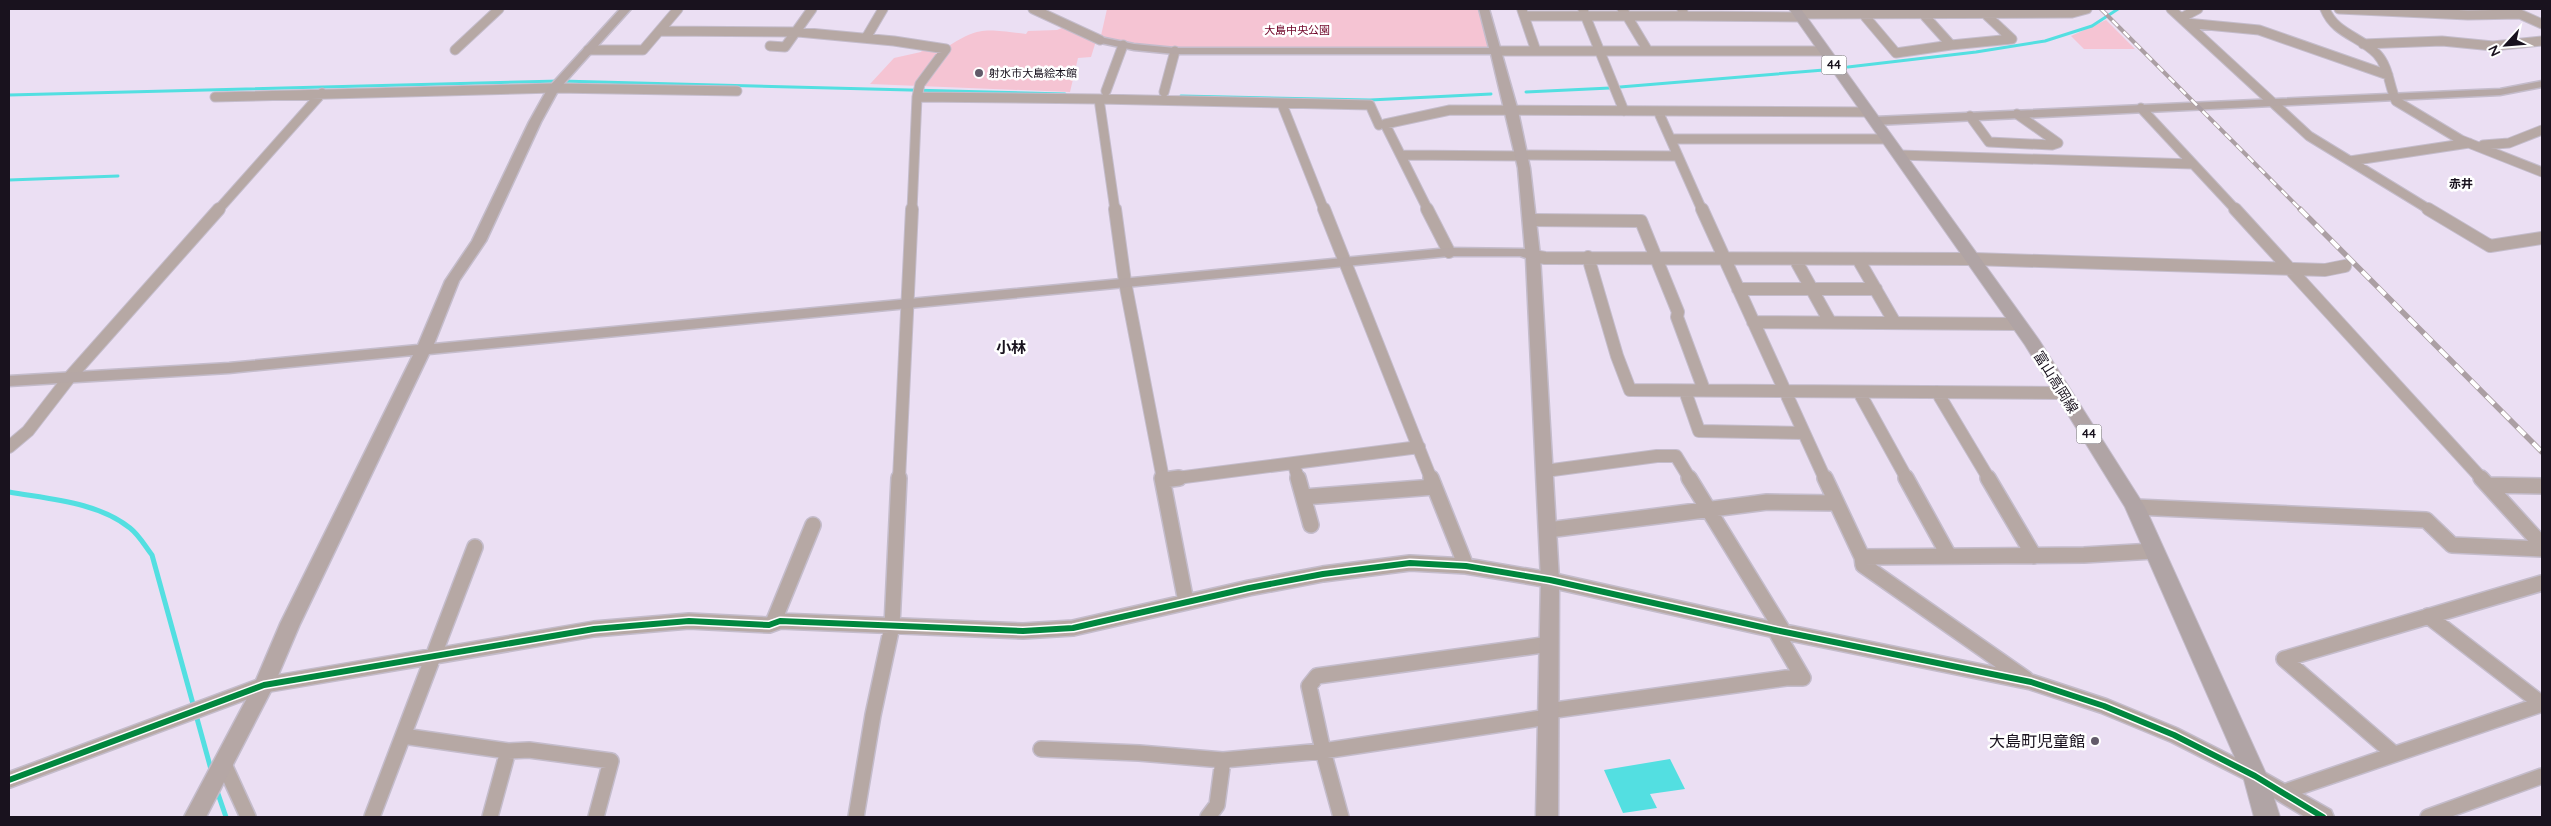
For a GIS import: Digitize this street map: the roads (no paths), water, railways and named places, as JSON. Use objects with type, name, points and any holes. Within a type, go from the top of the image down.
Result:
[{"type":"main road","name":"富山高岡線","points":[[1798,13],[1823,51],[2018,324],[2135,507],[2255,776],[2267,817]]},
{"type":"street","points":[[455,50],[499,9]]},
{"type":"street","points":[[194,817],[264,685],[294,615],[423,351],[452,281],[479,241],[535,122],[554,88],[626,9]]},
{"type":"street","points":[[588,50],[643,50],[678,9]]},
{"type":"street","points":[[770,46],[785,47],[798,32],[812,9]]},
{"type":"street","points":[[866,38],[883,9]]},
{"type":"street","points":[[1033,9],[1048,12],[1081,33],[1100,40],[1123,45],[1175,51],[1823,51]]},
{"type":"street","points":[[1484,9],[1512,111],[1521,156],[1533,256],[1550,580],[1548,817]]},
{"type":"street","points":[[1536,51],[1523,12],[1923,14],[1943,11],[2072,13],[2087,9]]},
{"type":"street","points":[[2170,9],[2309,136],[2490,246],[2542,238]]},
{"type":"street","points":[[2183,21],[2198,9]]},
{"type":"street","points":[[2326,9],[2328,17],[2339,29],[2377,54],[2388,75],[2394,98],[2453,135],[2542,172]]},
{"type":"street","points":[[2339,9],[2468,15],[2520,14]]},
{"type":"street","points":[[2508,9],[2542,24]]},
{"type":"street","points":[[1863,14],[1896,53],[2012,39],[1983,11]]},
{"type":"street","points":[[1584,12],[1601,50],[1624,112]]},
{"type":"street","points":[[1625,12],[1648,51]]},
{"type":"street","points":[[1923,14],[1952,45]]},
{"type":"street","points":[[2183,21],[2259,30],[2388,75]]},
{"type":"street","points":[[660,31],[798,32],[866,38],[946,49],[920,84],[917,97],[892,626],[873,716],[856,817]]},
{"type":"street","points":[[2363,44],[2433,41],[2493,46],[2542,41]]},
{"type":"street","points":[[1123,45],[1102,95],[1125,282],[1186,602]]},
{"type":"street","points":[[1164,92],[1175,51]]},
{"type":"street","points":[[1449,252],[1386,124],[1450,110],[1970,116],[2394,98],[2500,92],[2542,84]]},
{"type":"street","points":[[215,97],[554,88],[737,91]]},
{"type":"street","points":[[9,447],[28,431],[69,378],[322,93]]},
{"type":"street","points":[[917,97],[1102,95],[1282,104],[1370,105],[1379,125]]},
{"type":"street","points":[[1282,104],[1466,566]]},
{"type":"street","points":[[2141,108],[2292,269],[2542,544]]},
{"type":"street","points":[[1658,112],[1784,392],[1862,558],[1863,565],[2030,682]]},
{"type":"street","points":[[1970,116],[1989,142],[2052,145],[2058,143],[2017,114]]},
{"type":"street","points":[[2350,160],[2474,144],[2503,144],[2542,130]]},
{"type":"street","points":[[1671,139],[1887,139]]},
{"type":"street","points":[[1401,155],[1678,156]]},
{"type":"street","points":[[1899,156],[2193,164]]},
{"type":"street","points":[[1529,220],[1641,221],[1678,312],[1676,317],[1704,390]]},
{"type":"street","points":[[9,381],[229,368],[423,351],[1449,252],[1522,252],[1533,256],[1795,260],[1973,259],[2326,270],[2345,266]]},
{"type":"street","points":[[1588,257],[1617,356],[1630,390],[2063,392]]},
{"type":"street","points":[[1858,259],[1895,323]]},
{"type":"street","points":[[1795,260],[1830,322]]},
{"type":"street","points":[[1738,289],[1876,289]]},
{"type":"street","points":[[1753,322],[2018,324]]},
{"type":"street","points":[[1685,391],[1699,431],[1804,433]]},
{"type":"street","points":[[1859,392],[1949,556]]},
{"type":"street","points":[[1937,392],[2034,556]]},
{"type":"street","points":[[1164,480],[1419,447]]},
{"type":"street","points":[[1041,749],[1139,753],[1223,760],[1323,751],[1548,714],[1786,678],[1803,678],[1779,631],[1676,456],[1657,456],[1544,471]]},
{"type":"street","points":[[1294,464],[1311,525]]},
{"type":"street","points":[[2488,485],[2542,486]]},
{"type":"street","points":[[1304,497],[1434,487]]},
{"type":"street","points":[[1548,530],[1767,502],[1836,504]]},
{"type":"street","points":[[2135,507],[2426,520],[2452,546],[2542,549]]},
{"type":"street","points":[[773,623],[813,525]]},
{"type":"street","points":[[372,817],[475,547]]},
{"type":"street","points":[[1862,558],[2034,556],[2154,551]]},
{"type":"street","points":[[9,780],[264,685],[594,629],[689,621],[773,623],[780,621],[1023,631],[1073,628],[1186,602],[1364,568],[1410,563],[1466,566],[1550,580],[1779,631],[2030,682],[2104,706],[2174,735],[2255,776],[2323,817]]},
{"type":"street","points":[[2394,754],[2284,659],[2542,582]]},
{"type":"street","points":[[2428,616],[2542,704]]},
{"type":"street","points":[[1342,817],[1323,751],[1309,686],[1317,676],[1550,644]]},
{"type":"street","points":[[2284,792],[2542,704]]},
{"type":"street","points":[[402,736],[508,751],[529,750],[611,761],[596,817]]},
{"type":"street","points":[[490,817],[508,751]]},
{"type":"street","points":[[1208,817],[1218,805],[1223,760]]},
{"type":"street","points":[[223,762],[248,817]]},
{"type":"street","points":[[2428,817],[2542,776]]},
{"type":"water","points":[[1670,759],[1685,789],[1650,794],[1657,808],[1623,813],[1604,770]]},
{"type":"waterway","points":[[1848,67],[1976,52],[2045,41],[2092,26],[2118,9]]},
{"type":"waterway","points":[[1620,87],[1824,70]]},
{"type":"waterway","points":[[9,95],[560,81],[1065,94]]},
{"type":"waterway","points":[[1526,92],[1610,88]]},
{"type":"waterway","points":[[1181,96],[1370,100],[1491,94]]},
{"type":"waterway","points":[[9,180],[118,176]]},
{"type":"waterway","points":[[9,492],[72,503],[103,512],[130,528],[142,541],[152,555],[212,773]]},
{"type":"waterway","points":[[216,788],[226,817]]},
{"type":"railway","points":[[2101,9],[2301,210]]},
{"type":"railway","points":[[2300,209],[2542,452]]},
{"type":"place","name":"射水市大島絵本館","points":[[979,73]]},
{"type":"place","name":"大島町児童館","points":[[2095,741]]},
{"type":"district","name":"赤井","points":[[2461,184]]},
{"type":"district","name":"小林","points":[[1011,348]]},
{"type":"park label","name":"大島中央公園","points":[[1297,30]]}]
